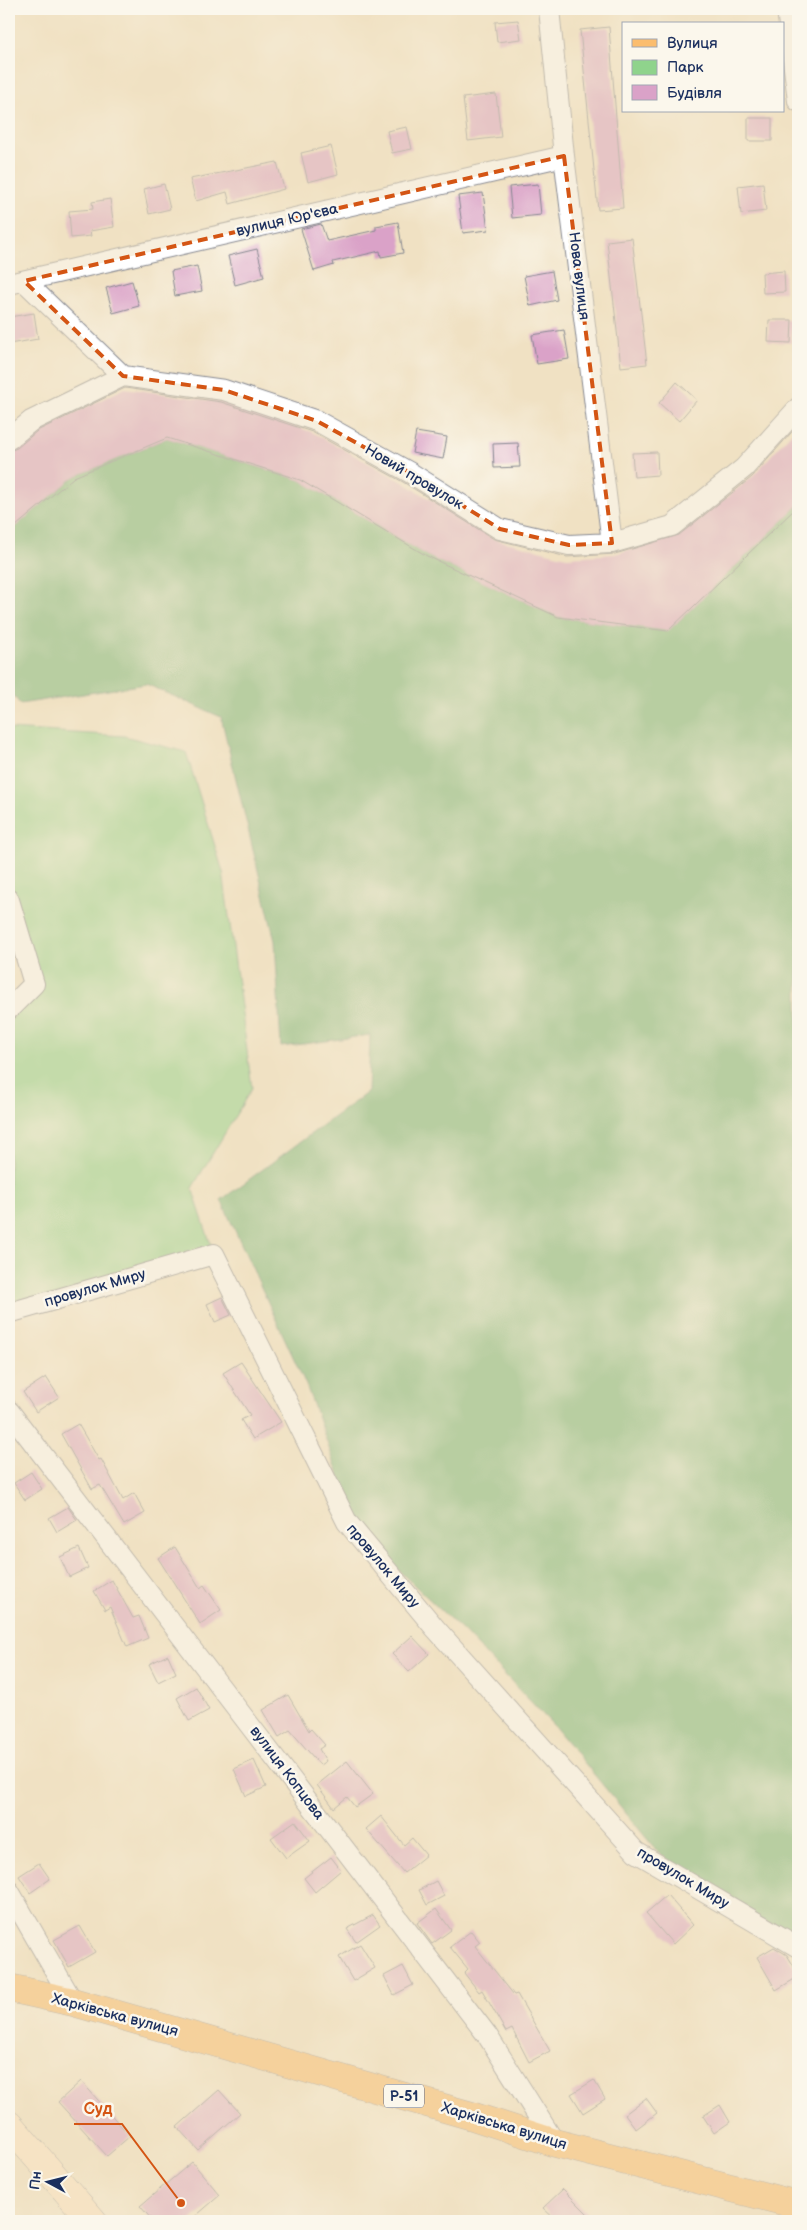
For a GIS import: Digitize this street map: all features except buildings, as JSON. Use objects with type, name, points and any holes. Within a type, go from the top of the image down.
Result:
[{"type":"main road","name":"Харківська вулиця","points":[[9,1988],[73,2002],[472,2116],[555,2143],[798,2205]]},
{"type":"street","name":"Нова вулиця","points":[[549,9],[564,156],[612,543]]},
{"type":"street","points":[[787,9],[798,100]]},
{"type":"street","name":"вулиця Юр'єва","points":[[16,283],[564,156]]},
{"type":"street","points":[[9,439],[31,421],[123,376],[16,283]]},
{"type":"street","name":"Новий провулок","points":[[123,376],[224,390],[317,421],[409,472],[500,529],[569,545],[612,543],[672,526],[744,468],[798,408]]},
{"type":"street","points":[[9,900],[34,984],[9,1009]]},
{"type":"street","name":"провулок Миру","points":[[9,1313],[214,1254],[347,1522],[429,1620],[636,1852],[798,1946]]},
{"type":"street","name":"вулиця Копцова","points":[[9,1411],[487,2035],[555,2143]]},
{"type":"street","points":[[9,1890],[73,2002]]},
{"type":"street","points":[[9,2125],[93,2221]]},
{"type":"highlighted area","points":[[564,156],[612,543],[569,545],[500,529],[409,472],[317,421],[224,390],[123,376],[24,281]]},
{"type":"green space","points":[[167,438],[300,480],[427,556],[558,617],[668,631],[798,506],[798,1932],[740,1914],[657,1851],[555,1727],[464,1632],[361,1535],[306,1385],[221,1200],[368,1092],[370,1035],[281,1047],[275,941],[221,717],[146,684],[20,704],[9,690],[9,532],[74,477]]},
{"type":"green space","points":[[9,729],[124,736],[186,752],[223,872],[252,1088],[192,1188],[214,1254],[9,1313],[9,1023],[34,984],[9,900]]},
{"type":"place","name":"Суд","points":[[181,2203]]}]
